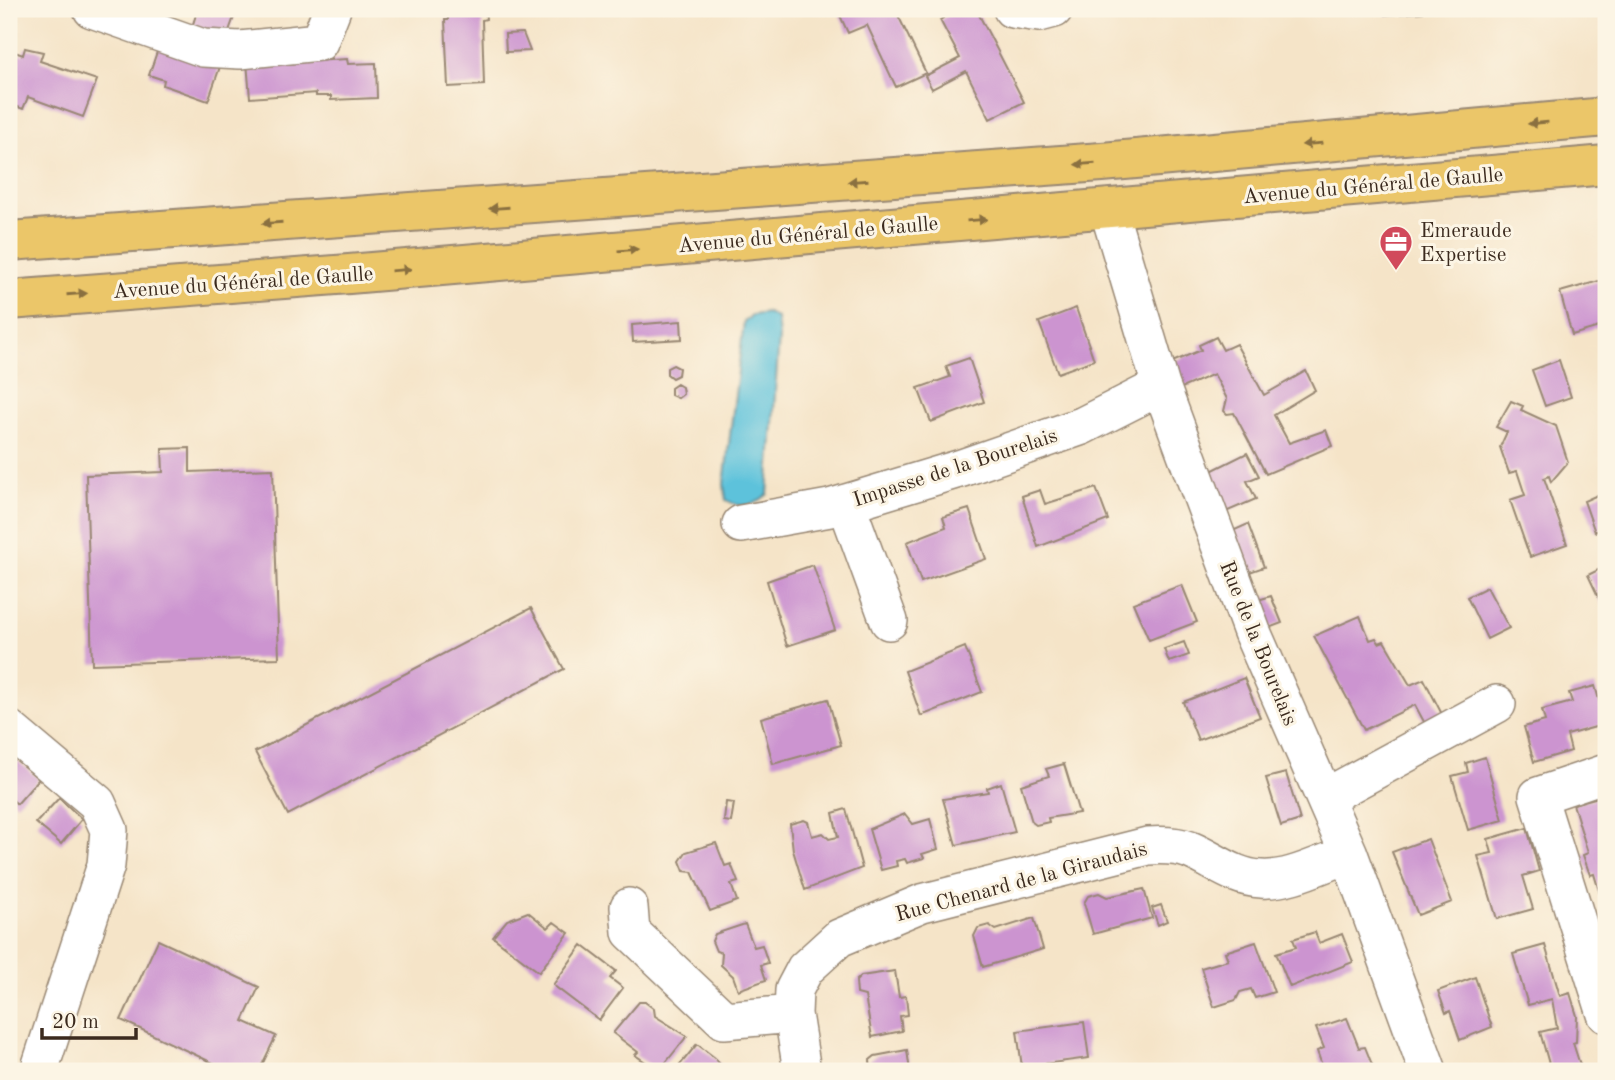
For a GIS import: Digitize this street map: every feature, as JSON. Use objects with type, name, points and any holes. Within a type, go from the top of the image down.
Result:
[{"type":"main road","points":[[9,241],[1102,162],[1606,117]]},
{"type":"main road","name":"Avenue du Général de Gaulle","points":[[9,300],[376,272],[1606,165]]},
{"type":"street","points":[[92,9],[203,48],[240,50],[319,42],[332,9]]},
{"type":"street","points":[[1012,9],[1040,13],[1054,9]]},
{"type":"street","name":"Rue de la Bourelais","points":[[1108,208],[1161,386],[1275,691],[1326,797],[1349,854],[1428,1071]]},
{"type":"street","name":"Impasse de la Bourelais","points":[[741,524],[846,503],[962,468],[1082,426],[1161,386]]},
{"type":"street","points":[[846,503],[889,621]]},
{"type":"street","points":[[1326,797],[1497,704]]},
{"type":"street","points":[[9,729],[97,803],[109,830],[106,865],[39,1071]]},
{"type":"street","points":[[1606,773],[1538,796],[1606,1014]]},
{"type":"street","name":"Rue Chenard de la Giraudais","points":[[802,1071],[793,1014],[794,990],[806,969],[839,938],[922,904],[1148,846],[1171,845],[1189,850],[1239,875],[1261,879],[1286,876],[1349,854]]},
{"type":"street","points":[[629,907],[631,933],[724,1020],[793,1014]]},
{"type":"water","points":[[767,313],[777,318],[779,337],[768,494],[753,504],[743,506],[726,500],[724,484],[744,322],[753,315]]},
{"type":"building","points":[[198,9],[237,9],[226,39],[192,27]]},
{"type":"building","points":[[448,9],[485,9],[486,19],[482,20],[484,85],[448,87],[445,20],[448,20]]},
{"type":"building","points":[[837,9],[895,9],[926,73],[896,87],[867,25],[848,33]]},
{"type":"building","points":[[945,9],[976,9],[1024,102],[990,119],[966,71],[932,89],[925,76],[960,58],[940,20],[948,15]]},
{"type":"building","points":[[1385,9],[1423,9],[1423,12],[1385,15]]},
{"type":"building","points":[[523,33],[530,51],[506,52],[505,34]]},
{"type":"building","points":[[159,46],[221,64],[208,101],[163,85],[164,80],[149,75]]},
{"type":"building","points":[[25,48],[43,52],[40,61],[97,80],[83,117],[28,97],[23,109],[10,104],[14,91],[9,89],[9,50],[23,55]]},
{"type":"building","points":[[314,57],[315,61],[347,59],[348,64],[376,63],[377,98],[331,100],[331,96],[316,96],[316,93],[250,98],[247,62]]},
{"type":"building","points":[[1606,279],[1606,325],[1572,335],[1560,292]]},
{"type":"building","points":[[1076,308],[1094,360],[1058,373],[1039,322]]},
{"type":"building","points":[[681,321],[682,339],[633,342],[632,325]]},
{"type":"building","points":[[1216,337],[1223,350],[1236,344],[1264,395],[1306,371],[1315,390],[1274,415],[1289,443],[1326,430],[1332,446],[1266,474],[1234,413],[1227,414],[1224,411],[1227,399],[1214,374],[1177,390],[1165,365],[1201,350],[1199,345]]},
{"type":"building","points":[[969,358],[984,402],[931,422],[918,388],[950,377],[946,366]]},
{"type":"building","points":[[1559,360],[1571,397],[1545,406],[1532,370]]},
{"type":"building","points":[[673,365],[679,368],[678,375],[672,378],[667,374],[667,368]]},
{"type":"building","points":[[677,384],[682,387],[683,394],[678,398],[671,395],[671,388]]},
{"type":"building","points":[[1511,401],[1523,406],[1521,410],[1556,426],[1568,462],[1551,482],[1549,476],[1544,478],[1567,544],[1530,557],[1510,500],[1525,495],[1517,471],[1509,473],[1500,447],[1507,432],[1496,427]]},
{"type":"building","points":[[190,448],[190,472],[273,469],[279,658],[92,664],[86,475],[163,472],[162,449]]},
{"type":"building","points":[[1247,453],[1259,476],[1247,481],[1256,499],[1221,514],[1205,474]]},
{"type":"building","points":[[1096,488],[1108,520],[1038,547],[1022,496],[1040,490],[1045,504]]},
{"type":"building","points":[[1604,492],[1606,526],[1595,532],[1584,501]]},
{"type":"building","points":[[969,509],[986,559],[921,582],[907,542],[946,527],[943,517]]},
{"type":"building","points":[[1248,524],[1264,567],[1244,574],[1228,533]]},
{"type":"building","points":[[813,565],[835,630],[787,646],[767,581]]},
{"type":"building","points":[[1606,566],[1606,613],[1588,575]]},
{"type":"building","points":[[1182,585],[1197,622],[1149,640],[1133,603]]},
{"type":"building","points":[[1487,587],[1509,628],[1487,639],[1467,597]]},
{"type":"building","points":[[1271,596],[1282,623],[1266,629],[1255,601]]},
{"type":"building","points":[[531,608],[564,669],[288,815],[255,752]]},
{"type":"building","points":[[1360,616],[1370,640],[1376,638],[1379,643],[1384,641],[1410,685],[1424,679],[1447,724],[1430,733],[1415,705],[1364,730],[1314,636]]},
{"type":"building","points":[[1184,642],[1189,655],[1169,662],[1164,649]]},
{"type":"building","points":[[965,647],[982,692],[921,716],[905,671]]},
{"type":"building","points":[[1244,678],[1260,717],[1198,740],[1183,702]]},
{"type":"building","points":[[1595,686],[1606,724],[1567,735],[1571,751],[1534,762],[1524,727],[1545,721],[1542,710],[1572,702],[1569,693]]},
{"type":"building","points":[[828,699],[841,745],[773,764],[761,718]]},
{"type":"building","points":[[1485,757],[1503,820],[1468,830],[1452,776],[1468,772],[1466,763]]},
{"type":"building","points":[[14,758],[39,779],[17,804],[9,797],[9,764]]},
{"type":"building","points":[[1064,764],[1079,813],[1048,818],[1049,822],[1036,825],[1032,822],[1021,785],[1049,776],[1046,769]]},
{"type":"building","points":[[1286,773],[1300,820],[1281,826],[1266,778]]},
{"type":"building","points":[[1001,783],[1015,832],[956,845],[943,799],[988,792],[987,788]]},
{"type":"building","points":[[1606,795],[1606,914],[1594,874],[1590,875],[1583,855],[1588,853],[1573,804]]},
{"type":"building","points":[[59,798],[82,819],[61,844],[36,823]]},
{"type":"building","points":[[726,802],[734,803],[731,822],[724,821]]},
{"type":"building","points":[[846,809],[862,868],[805,890],[793,850],[790,824],[804,820],[808,822],[812,836],[823,833],[829,839],[838,837],[833,813]]},
{"type":"building","points":[[905,814],[913,824],[930,819],[938,849],[922,854],[924,858],[907,863],[905,859],[896,861],[897,866],[881,870],[869,829]]},
{"type":"building","points":[[1527,828],[1539,871],[1523,876],[1533,909],[1497,919],[1478,856],[1492,853],[1488,839]]},
{"type":"building","points":[[1428,839],[1452,902],[1418,915],[1392,852]]},
{"type":"building","points":[[716,843],[725,866],[731,864],[738,882],[731,884],[737,901],[710,911],[692,872],[684,871],[680,861],[686,852]]},
{"type":"building","points":[[1144,889],[1152,918],[1093,934],[1084,903],[1088,896],[1099,893],[1107,897]]},
{"type":"building","points":[[1161,905],[1167,921],[1158,925],[1152,908]]},
{"type":"building","points":[[528,912],[548,928],[554,922],[569,933],[539,972],[493,937],[507,920]]},
{"type":"building","points":[[1034,918],[1043,949],[983,967],[974,936],[978,928],[989,925],[996,930]]},
{"type":"building","points":[[745,924],[754,947],[762,945],[768,963],[761,965],[766,980],[738,990],[733,976],[721,965],[722,953],[716,951],[712,941],[715,934]]},
{"type":"building","points":[[1315,932],[1319,943],[1342,934],[1353,962],[1290,987],[1276,953],[1296,947],[1293,939]]},
{"type":"building","points":[[158,940],[259,987],[243,1021],[276,1036],[259,1071],[230,1071],[121,1020]]},
{"type":"building","points":[[1256,942],[1274,992],[1255,998],[1251,989],[1240,992],[1236,1000],[1214,1007],[1201,968],[1228,960],[1225,952]]},
{"type":"building","points":[[582,945],[616,971],[610,978],[623,988],[599,1020],[553,985]]},
{"type":"building","points":[[1545,945],[1560,996],[1570,993],[1577,1016],[1576,1042],[1573,1043],[1582,1071],[1551,1071],[1540,1032],[1557,1028],[1552,999],[1528,1005],[1513,954]]},
{"type":"building","points":[[895,971],[899,997],[906,996],[908,1015],[900,1016],[902,1031],[872,1037],[865,996],[857,994],[856,981],[861,976]]},
{"type":"building","points":[[1475,977],[1492,1027],[1460,1040],[1450,1011],[1446,1013],[1438,991]]},
{"type":"building","points":[[639,1002],[645,1002],[654,1009],[655,1016],[687,1036],[659,1071],[635,1055],[638,1052],[613,1033]]},
{"type":"building","points":[[1347,1018],[1359,1048],[1365,1047],[1373,1067],[1360,1071],[1324,1071],[1317,1051],[1324,1048],[1316,1028]]},
{"type":"building","points":[[1084,1022],[1089,1058],[1022,1067],[1017,1031]]},
{"type":"building","points":[[697,1044],[715,1058],[725,1071],[675,1071]]},
{"type":"building","points":[[907,1050],[910,1071],[871,1071],[870,1060],[875,1056]]},
{"type":"place","name":"Emeraude Expertise","points":[[1396,272]]}]
